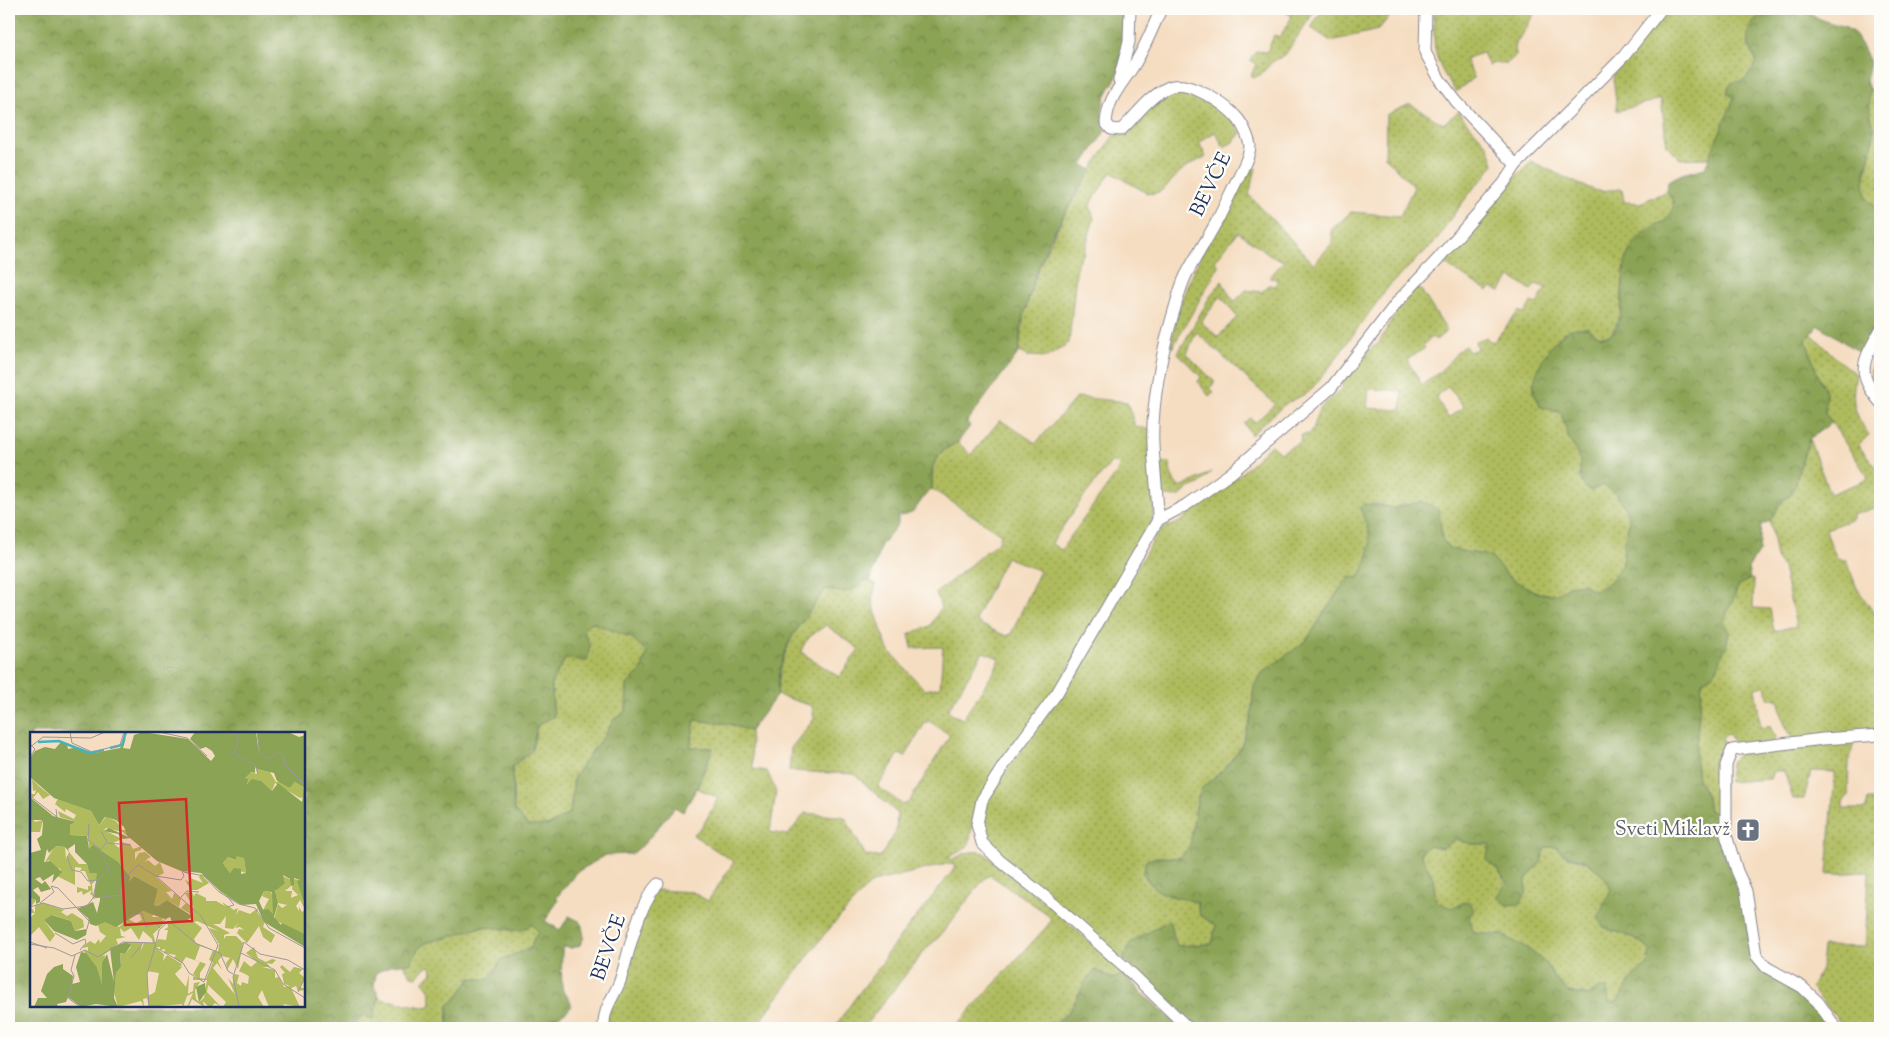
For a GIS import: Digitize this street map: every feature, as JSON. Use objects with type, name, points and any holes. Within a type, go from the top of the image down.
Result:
[{"type":"street","points":[[1116,89],[1129,42],[1130,9]]},
{"type":"street","name":"BEVČE","points":[[1158,520],[1153,444],[1154,419],[1161,370],[1172,316],[1185,276],[1218,219],[1247,158],[1250,147],[1245,131],[1237,118],[1220,103],[1188,87],[1170,86],[1160,92],[1141,108],[1121,130],[1112,129],[1106,123],[1107,110],[1116,89],[1135,64],[1161,9]]},
{"type":"street","points":[[1426,9],[1425,52],[1440,80],[1456,101],[1516,165]]},
{"type":"street","points":[[1188,1028],[1126,967],[1055,905],[999,860],[982,843],[977,824],[982,800],[1004,766],[1058,693],[1158,520],[1186,505],[1231,473],[1331,388],[1398,301],[1438,260],[1504,183],[1516,165],[1624,56],[1661,9]]},
{"type":"street","points":[[1880,331],[1866,355],[1864,368],[1865,379],[1871,392],[1880,402]]},
{"type":"street","points":[[1836,1028],[1818,1002],[1808,992],[1766,967],[1756,955],[1746,891],[1737,871],[1726,835],[1726,765],[1732,750],[1824,739],[1880,735]]},
{"type":"street","name":"BEVČE","points":[[604,1028],[603,1016],[619,983],[638,923],[651,891],[658,884]]},
{"type":"green space","points":[[9,9],[1128,9],[1118,74],[1108,91],[1102,111],[1105,131],[1083,165],[1092,170],[1073,198],[1049,241],[1035,276],[1021,326],[1019,352],[967,422],[970,426],[958,442],[943,450],[932,466],[932,489],[912,512],[907,515],[898,516],[898,524],[881,545],[870,582],[866,580],[847,592],[825,589],[789,641],[779,671],[777,695],[750,731],[729,724],[695,720],[690,747],[713,748],[697,788],[683,812],[675,807],[645,843],[632,854],[606,855],[577,872],[556,898],[558,900],[545,921],[560,930],[569,916],[581,922],[584,937],[580,945],[573,948],[563,947],[562,988],[570,1000],[569,1009],[557,1018],[551,1028],[448,1028],[448,1005],[455,1000],[471,978],[489,980],[501,960],[531,948],[534,938],[539,932],[531,924],[518,930],[487,927],[428,942],[419,949],[411,963],[391,965],[376,973],[374,986],[379,997],[373,1019],[362,1016],[349,1028],[9,1028]],"holes":[[[591,622],[632,638],[647,652],[642,669],[627,685],[626,712],[614,719],[605,735],[574,777],[570,813],[550,825],[528,826],[514,810],[512,767],[532,750],[537,726],[554,716],[551,683],[565,659],[587,661],[590,645],[583,630]]]},
{"type":"green space","points":[[1280,9],[1316,9],[1285,55],[1272,62],[1260,75],[1251,76],[1256,64],[1250,60],[1256,51],[1267,52],[1274,35],[1280,37],[1292,16]]},
{"type":"green space","points":[[1323,9],[1396,9],[1378,30],[1331,41],[1311,28]]},
{"type":"green space","points":[[1434,9],[1537,9],[1514,47],[1517,55],[1506,64],[1494,63],[1489,66],[1482,53],[1465,59],[1474,77],[1456,92],[1448,81],[1436,53],[1434,44]]},
{"type":"green space","points":[[1665,9],[1774,9],[1756,19],[1748,44],[1757,62],[1734,98],[1712,154],[1708,158],[1680,159],[1667,146],[1661,99],[1617,111],[1613,76]]},
{"type":"green space","points":[[1774,9],[1808,9],[1809,14],[1843,26],[1854,33],[1870,62],[1866,81],[1869,89],[1870,113],[1874,128],[1871,153],[1865,171],[1864,187],[1867,199],[1880,211],[1880,324],[1864,353],[1858,352],[1819,325],[1806,340],[1816,371],[1826,392],[1825,413],[1832,422],[1809,439],[1792,493],[1780,503],[1770,521],[1761,525],[1759,552],[1748,568],[1750,579],[1739,585],[1724,620],[1729,633],[1727,643],[1716,671],[1702,682],[1695,755],[1698,780],[1706,794],[1709,811],[1721,813],[1725,854],[1745,897],[1750,954],[1760,967],[1791,985],[1819,1010],[1824,1028],[1199,1028],[1123,960],[1130,943],[1169,921],[1177,946],[1212,944],[1216,926],[1200,915],[1197,902],[1165,894],[1153,887],[1143,872],[1146,861],[1156,857],[1180,858],[1190,846],[1197,801],[1202,788],[1225,768],[1241,747],[1251,718],[1254,686],[1262,673],[1306,641],[1339,590],[1350,577],[1359,578],[1367,559],[1370,543],[1360,508],[1364,504],[1394,508],[1422,502],[1431,505],[1439,511],[1442,539],[1450,549],[1490,556],[1511,579],[1540,594],[1557,594],[1568,586],[1585,584],[1589,589],[1597,590],[1610,582],[1623,564],[1625,538],[1630,520],[1623,504],[1615,492],[1602,485],[1592,491],[1585,487],[1580,478],[1580,459],[1569,439],[1561,413],[1541,407],[1535,396],[1534,384],[1536,375],[1551,347],[1564,333],[1571,329],[1587,328],[1605,337],[1611,334],[1616,327],[1621,307],[1624,272],[1629,252],[1644,234],[1668,218],[1674,203],[1667,191],[1668,181],[1682,174],[1705,168],[1734,98],[1727,93],[1730,84],[1746,79],[1757,62],[1748,40],[1749,29],[1757,19]],"holes":[[[1456,839],[1471,844],[1490,844],[1486,860],[1498,870],[1507,882],[1497,897],[1507,905],[1520,904],[1526,894],[1526,879],[1541,862],[1545,847],[1557,847],[1568,856],[1587,862],[1598,870],[1611,889],[1598,918],[1604,928],[1634,938],[1650,951],[1648,965],[1634,975],[1618,1001],[1614,1003],[1609,1002],[1607,988],[1599,988],[1589,996],[1568,992],[1553,976],[1547,964],[1527,948],[1502,935],[1474,933],[1469,918],[1474,909],[1468,901],[1451,908],[1436,901],[1433,878],[1420,853],[1429,845],[1442,848]]]},
{"type":"green space","points":[[1172,89],[1188,90],[1210,102],[1232,120],[1241,133],[1233,142],[1224,147],[1215,132],[1199,142],[1206,157],[1181,171],[1161,191],[1156,193],[1145,192],[1111,172],[1090,205],[1094,218],[1084,253],[1077,263],[1069,343],[1047,357],[1027,356],[1019,352],[1023,321],[1040,265],[1081,187],[1113,136],[1125,132],[1154,102]]},
{"type":"green space","points":[[1869,89],[1880,90],[1880,211],[1870,204],[1865,195],[1864,185],[1874,128],[1870,113]]},
{"type":"green space","points":[[1410,104],[1443,124],[1458,112],[1488,146],[1494,164],[1448,222],[1438,239],[1389,286],[1309,392],[1284,405],[1251,435],[1244,423],[1250,418],[1256,422],[1275,404],[1196,332],[1187,354],[1215,382],[1210,388],[1214,392],[1209,396],[1198,382],[1201,377],[1178,353],[1209,298],[1222,281],[1235,301],[1246,290],[1262,292],[1268,285],[1276,286],[1277,279],[1269,278],[1284,261],[1272,256],[1238,232],[1215,261],[1219,266],[1172,348],[1174,327],[1189,281],[1247,170],[1252,167],[1256,168],[1249,195],[1314,264],[1333,242],[1331,230],[1351,212],[1400,216],[1414,187],[1385,157],[1386,115]],"holes":[[[1221,296],[1237,317],[1218,337],[1201,322]]]},
{"type":"green space","points":[[1531,161],[1598,191],[1622,189],[1624,202],[1640,203],[1667,191],[1674,203],[1672,212],[1666,221],[1656,225],[1628,253],[1622,286],[1621,313],[1612,333],[1607,336],[1597,335],[1587,328],[1534,392],[1541,407],[1561,413],[1569,439],[1581,459],[1580,478],[1602,485],[1615,492],[1623,504],[1630,520],[1625,538],[1623,564],[1610,582],[1597,590],[1589,589],[1585,584],[1568,586],[1558,594],[1540,594],[1511,579],[1490,556],[1450,549],[1442,539],[1439,511],[1405,504],[1394,508],[1377,504],[1360,509],[1370,538],[1369,556],[1359,578],[1339,590],[1306,641],[1262,673],[1254,686],[1251,718],[1241,747],[1225,768],[1202,788],[1197,801],[1190,846],[1180,858],[1156,857],[1146,861],[1143,872],[1153,887],[1165,894],[1197,902],[1200,915],[1216,926],[1212,944],[1177,946],[1169,921],[1130,943],[1123,960],[1002,855],[990,841],[985,832],[983,821],[989,795],[1072,679],[1159,530],[1178,523],[1238,476],[1271,445],[1280,453],[1300,442],[1301,435],[1308,434],[1314,428],[1320,409],[1343,388],[1342,383],[1371,348],[1378,344],[1396,313],[1412,292],[1416,289],[1421,290],[1447,331],[1436,340],[1432,337],[1423,345],[1425,348],[1407,360],[1422,385],[1442,370],[1459,350],[1465,346],[1469,352],[1477,349],[1475,341],[1485,338],[1493,342],[1519,311],[1525,314],[1531,302],[1537,304],[1546,288],[1536,284],[1531,290],[1510,277],[1500,292],[1492,288],[1488,291],[1443,263],[1516,176]],"holes":[[[1448,386],[1464,407],[1448,418],[1436,397]],[[1369,389],[1402,391],[1401,410],[1367,408]]]},
{"type":"green space","points":[[1812,334],[1840,362],[1856,374],[1855,406],[1860,420],[1869,435],[1858,445],[1877,468],[1880,466],[1880,506],[1853,515],[1853,519],[1826,529],[1837,559],[1846,560],[1857,588],[1880,622],[1880,730],[1793,739],[1784,723],[1778,699],[1770,699],[1765,686],[1755,688],[1761,728],[1770,726],[1775,737],[1773,742],[1735,744],[1729,734],[1722,737],[1724,745],[1721,813],[1709,811],[1706,794],[1698,780],[1695,755],[1702,682],[1716,671],[1729,633],[1724,620],[1739,585],[1750,579],[1754,580],[1753,608],[1770,609],[1774,631],[1796,626],[1783,568],[1776,558],[1770,521],[1780,503],[1792,493],[1809,439],[1830,494],[1864,481],[1868,477],[1825,413],[1826,392],[1816,371],[1806,340]]},
{"type":"green space","points":[[1880,341],[1879,388],[1871,378],[1871,365]]},
{"type":"green space","points":[[1077,397],[1127,402],[1135,426],[1151,430],[1154,511],[1150,527],[1058,686],[976,803],[969,844],[965,849],[949,857],[951,860],[971,852],[984,853],[1058,913],[1124,974],[1113,979],[1101,972],[1078,994],[1075,1003],[1055,1023],[1013,1025],[1002,1028],[954,1028],[1048,925],[1051,919],[1046,913],[990,875],[984,879],[940,936],[927,948],[863,1028],[834,1028],[883,962],[885,956],[952,872],[955,865],[947,864],[877,881],[869,885],[823,936],[755,1028],[607,1028],[607,1017],[642,913],[656,890],[693,892],[708,901],[734,862],[693,835],[702,827],[718,798],[697,788],[713,748],[690,747],[695,720],[729,724],[750,731],[753,769],[767,771],[776,792],[770,832],[788,835],[805,813],[845,817],[866,856],[880,857],[896,832],[897,813],[854,774],[789,771],[791,748],[814,719],[812,706],[777,695],[782,663],[798,626],[825,589],[837,591],[852,590],[866,580],[876,584],[872,601],[888,650],[925,690],[940,687],[943,647],[912,648],[909,634],[930,626],[941,608],[936,593],[999,541],[1001,534],[932,489],[934,466],[939,455],[958,442],[971,455],[1000,420],[1036,443]],"holes":[[[1112,461],[1119,464],[1118,471],[1061,550],[1052,544],[1053,541]],[[1006,557],[1040,571],[1011,634],[1006,636],[978,623],[976,618]],[[826,625],[859,649],[839,677],[801,652],[805,643]],[[983,652],[999,658],[995,670],[963,719],[953,715],[948,710]],[[929,721],[950,735],[909,802],[903,805],[878,787],[899,754],[905,757],[925,723]]]},
{"type":"green space","points":[[1158,462],[1170,463],[1172,476],[1179,487],[1212,472],[1199,484],[1189,488],[1180,496],[1163,495]]},
{"type":"green space","points":[[591,622],[632,638],[647,652],[642,669],[627,685],[626,712],[614,720],[574,777],[570,813],[550,825],[528,826],[514,810],[512,767],[532,750],[537,726],[554,716],[551,683],[583,630]]},
{"type":"green space","points":[[1854,741],[1849,763],[1848,796],[1843,802],[1843,809],[1866,809],[1868,800],[1876,800],[1880,793],[1880,1028],[1845,1028],[1811,988],[1821,969],[1823,946],[1865,947],[1869,872],[1827,874],[1835,772],[1811,771],[1804,799],[1793,799],[1784,771],[1773,771],[1770,779],[1729,782],[1731,762],[1739,753]]},
{"type":"green space","points":[[1456,839],[1471,844],[1491,844],[1486,860],[1498,870],[1507,883],[1526,894],[1526,879],[1541,862],[1545,847],[1557,847],[1563,855],[1587,862],[1604,876],[1611,889],[1604,928],[1629,936],[1645,946],[1650,951],[1648,965],[1634,975],[1618,1001],[1614,1003],[1609,1002],[1599,988],[1589,996],[1568,992],[1553,976],[1547,964],[1502,935],[1474,934],[1469,918],[1436,901],[1433,878],[1420,853],[1429,845],[1442,848]]},
{"type":"green space","points":[[531,924],[539,932],[534,938],[531,948],[501,960],[489,980],[471,978],[455,1000],[448,1005],[448,1028],[349,1028],[362,1016],[373,1019],[379,997],[381,999],[423,1007],[430,1006],[430,993],[423,982],[432,972],[431,966],[425,967],[417,977],[411,976],[403,964],[411,963],[419,949],[428,942],[478,928],[518,930]]},
{"type":"green space","points":[[1095,970],[1113,979],[1124,974],[1142,993],[1182,1028],[1002,1028],[1056,1022],[1068,1012]]},
{"type":"place","name":"Sveti Miklavž","points":[[1748,830]]}]
